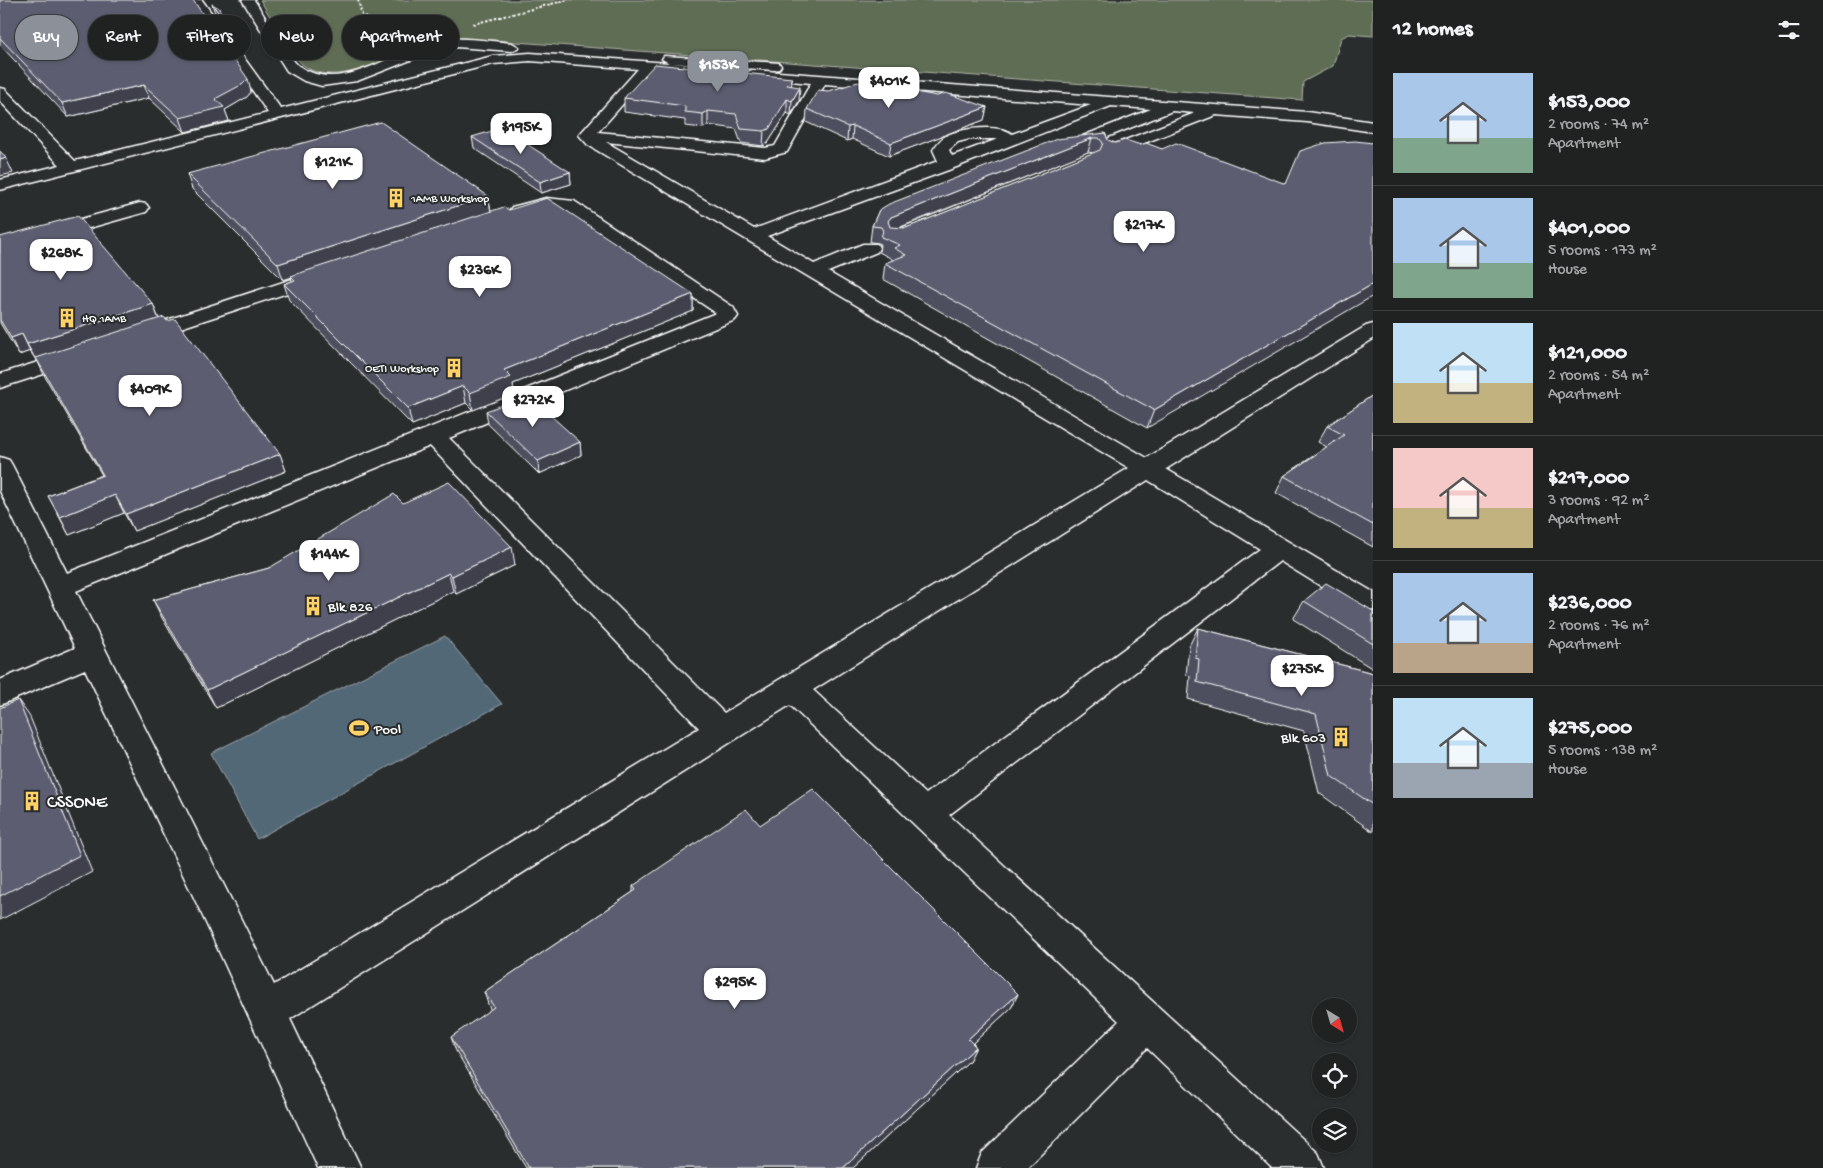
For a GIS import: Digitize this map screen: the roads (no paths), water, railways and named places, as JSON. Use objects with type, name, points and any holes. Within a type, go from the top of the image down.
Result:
[{"type":"lane","points":[[196,0],[277,115]]},
{"type":"lane","points":[[248,0],[292,68],[309,78],[322,82],[352,78],[437,45],[456,43],[1287,105],[1373,116]]},
{"type":"lane","points":[[0,185],[512,57],[1306,117],[1373,127]]},
{"type":"lane","points":[[587,135],[649,66]]},
{"type":"lane","points":[[587,135],[766,153],[775,152],[781,149],[820,80]]},
{"type":"lane","points":[[0,92],[72,167]]},
{"type":"lane","points":[[752,236],[1112,102]]},
{"type":"lane","points":[[1089,139],[1172,107]]},
{"type":"lane","points":[[1111,151],[1217,110]]},
{"type":"lane","points":[[587,135],[594,142],[1148,469],[1373,605]]},
{"type":"lane","points":[[58,587],[728,316],[726,311],[568,205],[546,203],[498,218]]},
{"type":"lane","points":[[0,246],[140,208]]},
{"type":"lane","points":[[814,271],[870,248]]},
{"type":"lane","points":[[120,342],[337,271]]},
{"type":"lane","points":[[267,1012],[1373,330]]},
{"type":"lane","points":[[0,381],[92,351]]},
{"type":"lane","points":[[433,435],[722,732]]},
{"type":"lane","points":[[0,465],[8,503],[58,587],[267,1012],[340,1168]]},
{"type":"lane","points":[[925,814],[1279,548]]},
{"type":"lane","points":[[0,693],[90,654]]},
{"type":"lane","points":[[792,689],[1303,1168]]},
{"type":"lane","points":[[997,1168],[1146,1021]]},
{"type":"water","name":"Pool","points":[[445,636],[502,704],[257,839],[211,753]]},
{"type":"place","name":"1AMB Workshop","points":[[396,198]]},
{"type":"place","name":"HQ 1AMB","points":[[67,318]]},
{"type":"place","name":"OETI Workshop","points":[[454,368]]},
{"type":"place","name":"Blk 826","points":[[313,606]]},
{"type":"place","name":"Pool","points":[[359,728]]},
{"type":"place","name":"Blk 603","points":[[1341,737]]},
{"type":"place","name":"CSSONE","points":[[32,801]]}]
